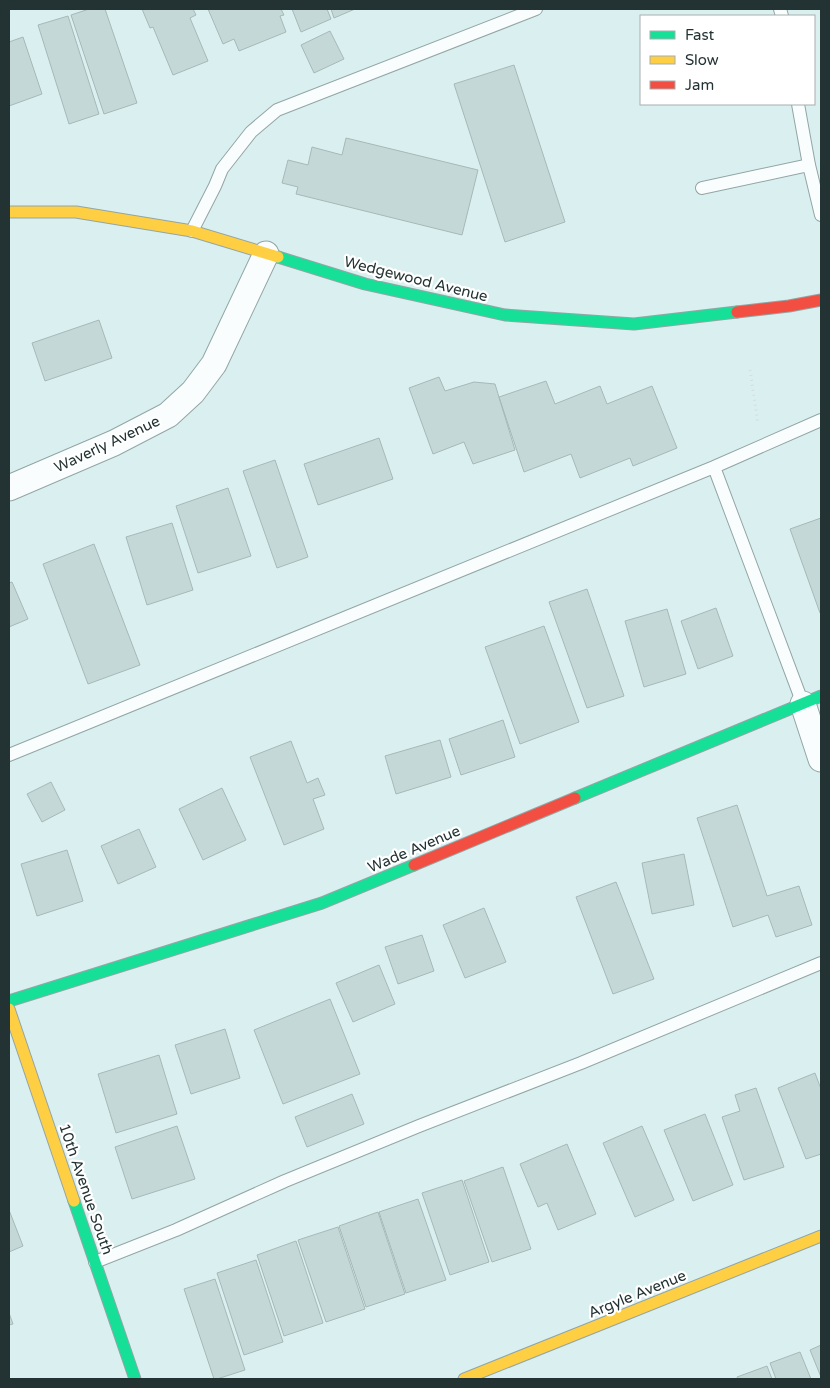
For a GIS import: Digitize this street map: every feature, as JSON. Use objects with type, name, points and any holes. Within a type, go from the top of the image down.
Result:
[{"type":"street","name":"Wedgewood Avenue","points":[[9,212],[76,212],[192,231],[365,284],[504,315],[634,324],[789,306],[821,300]]},
{"type":"street","name":"Waverly Avenue","points":[[9,488],[114,443],[168,415],[193,392],[214,364],[266,254]]},
{"type":"street","points":[[812,700],[821,759]]},
{"type":"street","name":"Wade Avenue","points":[[9,1001],[322,903],[812,700]]},
{"type":"street","name":"10th Avenue South","points":[[9,1009],[134,1379]]},
{"type":"street","name":"Argyle Avenue","points":[[464,1379],[821,1236]]},
{"type":"lane","points":[[192,231],[222,169],[251,132],[277,110],[536,9]]},
{"type":"lane","points":[[798,105],[814,173],[821,215]]},
{"type":"lane","points":[[702,188],[814,173]]},
{"type":"lane","points":[[9,755],[714,467],[821,420]]},
{"type":"lane","points":[[714,467],[812,700]]},
{"type":"lane","points":[[95,1262],[176,1230],[285,1181],[410,1129],[590,1060],[821,962]]},
{"type":"path","points":[[750,370],[761,446]]},
{"type":"building","points":[[89,9],[105,9],[137,103],[104,114],[71,15]]},
{"type":"building","points":[[142,9],[193,9],[196,15],[190,18],[208,61],[173,75],[153,27],[150,28]]},
{"type":"building","points":[[208,9],[281,9],[284,15],[280,16],[286,32],[239,51],[234,39],[223,44]]},
{"type":"building","points":[[292,9],[327,9],[331,19],[301,32]]},
{"type":"building","points":[[331,9],[355,9],[334,18]]},
{"type":"building","points":[[68,16],[99,114],[69,124],[38,25]]},
{"type":"building","points":[[330,31],[344,59],[314,73],[301,45]]},
{"type":"building","points":[[23,37],[42,94],[9,106],[9,42]]},
{"type":"building","points":[[514,65],[565,222],[505,242],[454,84]]},
{"type":"building","points":[[346,138],[478,170],[462,235],[296,194],[298,187],[282,183],[288,160],[308,165],[312,147],[342,155]]},
{"type":"building","points":[[99,320],[112,358],[45,381],[32,343]]},
{"type":"building","points":[[439,377],[445,391],[474,382],[495,384],[515,450],[473,464],[464,442],[433,454],[409,388]]},
{"type":"building","points":[[546,381],[555,404],[600,386],[607,404],[652,386],[677,448],[633,466],[630,458],[580,478],[571,454],[524,472],[499,397]]},
{"type":"building","points":[[379,438],[393,479],[318,505],[304,464]]},
{"type":"building","points":[[275,460],[308,557],[277,568],[243,471]]},
{"type":"building","points":[[228,488],[251,556],[198,573],[176,506]]},
{"type":"building","points":[[821,518],[821,613],[820,613],[790,529]]},
{"type":"building","points":[[172,523],[193,590],[147,605],[126,537]]},
{"type":"building","points":[[94,544],[140,665],[88,684],[43,564]]},
{"type":"building","points":[[12,582],[28,619],[9,627],[9,583]]},
{"type":"building","points":[[587,589],[624,696],[587,708],[549,602]]},
{"type":"building","points":[[716,608],[733,656],[698,669],[681,621]]},
{"type":"building","points":[[667,609],[686,674],[644,687],[625,621]]},
{"type":"building","points":[[544,626],[579,722],[520,744],[485,647]]},
{"type":"building","points":[[503,720],[515,757],[461,775],[449,739]]},
{"type":"building","points":[[440,740],[451,777],[396,794],[385,756]]},
{"type":"building","points":[[291,741],[307,783],[318,778],[325,795],[313,799],[324,829],[284,845],[250,757]]},
{"type":"building","points":[[51,782],[65,810],[42,822],[27,794]]},
{"type":"building","points":[[222,788],[246,840],[203,860],[179,809]]},
{"type":"building","points":[[737,805],[767,896],[799,886],[812,925],[776,937],[768,915],[733,927],[697,818]]},
{"type":"building","points":[[139,829],[156,867],[118,884],[101,846]]},
{"type":"building","points":[[67,850],[83,901],[37,916],[21,864]]},
{"type":"building","points":[[684,854],[694,905],[652,914],[642,863]]},
{"type":"building","points":[[616,882],[654,979],[613,994],[576,897]]},
{"type":"building","points":[[484,908],[506,962],[465,978],[443,925]]},
{"type":"building","points":[[422,935],[434,971],[398,984],[385,947]]},
{"type":"building","points":[[379,965],[395,1004],[353,1022],[336,983]]},
{"type":"building","points":[[330,999],[360,1074],[283,1104],[254,1030]]},
{"type":"building","points":[[225,1029],[240,1078],[191,1094],[175,1045]]},
{"type":"building","points":[[159,1055],[177,1114],[116,1133],[98,1074]]},
{"type":"building","points":[[815,1073],[821,1089],[821,1154],[806,1159],[778,1088]]},
{"type":"building","points":[[756,1088],[784,1167],[744,1180],[722,1117],[740,1111],[735,1095]]},
{"type":"building","points":[[352,1094],[364,1124],[307,1147],[295,1117]]},
{"type":"building","points":[[705,1114],[733,1185],[693,1201],[664,1130]]},
{"type":"building","points":[[177,1126],[195,1179],[132,1199],[115,1147]]},
{"type":"building","points":[[642,1126],[674,1200],[635,1217],[603,1143]]},
{"type":"building","points":[[567,1144],[596,1214],[558,1230],[547,1203],[538,1207],[520,1164]]},
{"type":"building","points":[[503,1167],[531,1249],[492,1262],[464,1181]]},
{"type":"building","points":[[462,1180],[489,1262],[450,1275],[422,1193]]},
{"type":"building","points":[[418,1199],[446,1280],[406,1293],[379,1212]]},
{"type":"building","points":[[9,1210],[23,1246],[9,1252]]},
{"type":"building","points":[[378,1212],[405,1294],[366,1307],[339,1226]]},
{"type":"building","points":[[338,1227],[365,1309],[326,1322],[298,1240]]},
{"type":"building","points":[[296,1241],[323,1323],[284,1336],[257,1255]]},
{"type":"building","points":[[256,1260],[283,1342],[244,1355],[217,1273]]},
{"type":"building","points":[[215,1279],[245,1370],[217,1379],[214,1379],[184,1289]]},
{"type":"building","points":[[9,1313],[13,1324],[9,1325]]},
{"type":"building","points":[[821,1345],[821,1377],[810,1350]]},
{"type":"building","points":[[800,1352],[811,1379],[776,1379],[770,1363]]},
{"type":"building","points":[[767,1366],[772,1379],[738,1379],[737,1377]]},
{"type":"traffic: fast","points":[[278,257],[365,284],[505,315],[634,324],[737,312]]},
{"type":"traffic: fast","points":[[575,798],[821,696]]},
{"type":"traffic: fast","points":[[9,1001],[322,903],[414,865]]},
{"type":"traffic: fast","points":[[74,1201],[135,1379]]},
{"type":"traffic: slow","points":[[9,212],[76,212],[192,231],[278,257]]},
{"type":"traffic: slow","points":[[9,1009],[74,1201]]},
{"type":"traffic: slow","points":[[464,1379],[821,1236]]},
{"type":"traffic: jam","points":[[737,312],[821,300]]},
{"type":"traffic: jam","points":[[414,865],[575,798]]}]
